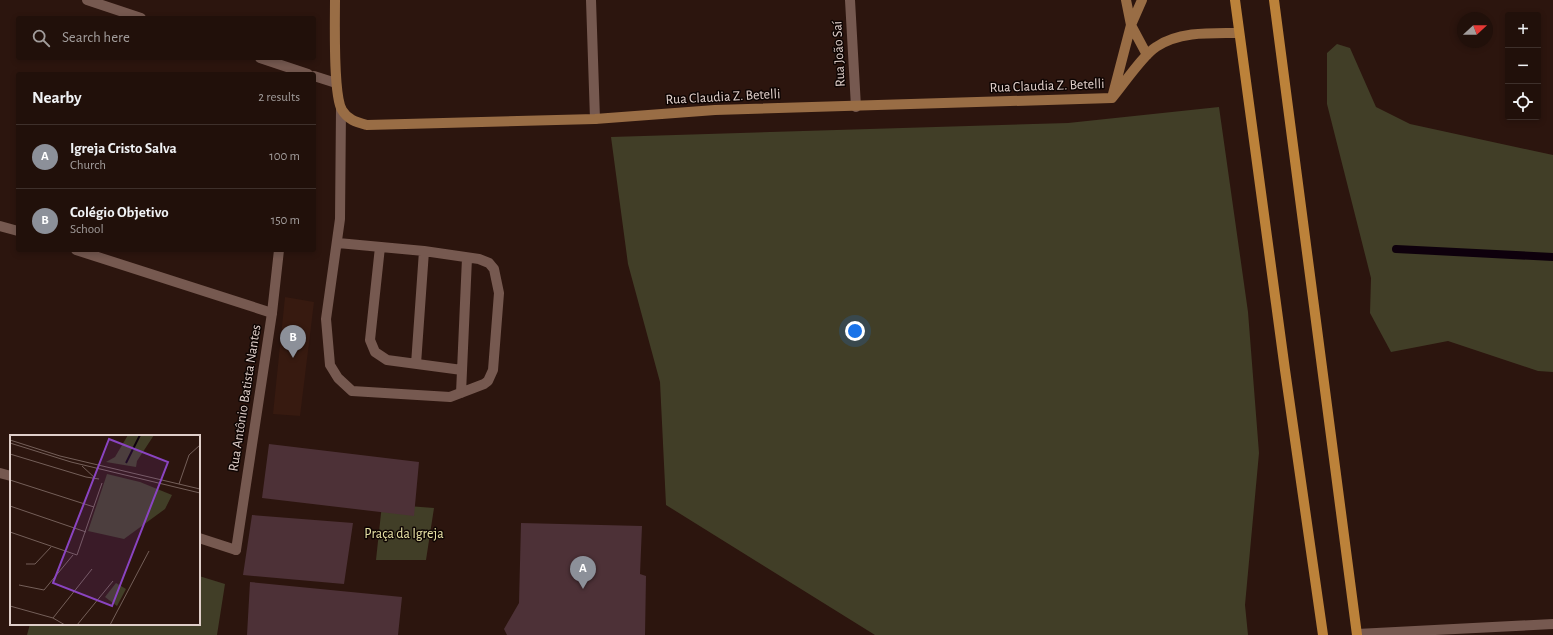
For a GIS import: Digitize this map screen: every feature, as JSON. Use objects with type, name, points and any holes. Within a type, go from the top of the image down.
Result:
[{"type":"main road","points":[[1235,0],[1323,635]]},
{"type":"main road","points":[[1274,0],[1357,634]]},
{"type":"street","points":[[87,0],[135,16]]},
{"type":"street","points":[[335,0],[336,84],[341,109],[340,219],[338,243],[326,319],[330,365],[338,378],[352,391],[450,397],[484,384],[491,376],[493,370],[499,293],[494,269],[489,262],[480,259],[424,251],[338,243]]},
{"type":"street","points":[[591,0],[595,119]]},
{"type":"street","name":"Rua João Saí","points":[[850,0],[856,106]]},
{"type":"street","points":[[1126,0],[1131,25],[1147,55]]},
{"type":"street","points":[[1112,98],[1131,25],[1142,0]]},
{"type":"street","points":[[1112,98],[1147,55],[1155,47],[1172,38],[1211,33],[1239,33]]},
{"type":"street","points":[[266,60],[302,72]]},
{"type":"street","points":[[316,77],[336,84]]},
{"type":"street","name":"Rua Claudia Z. Betelli","points":[[341,109],[351,121],[367,126],[595,119],[715,110],[1112,98]]},
{"type":"street","points":[[0,226],[16,230]]},
{"type":"street","points":[[380,247],[370,340],[375,352],[387,360],[462,370]]},
{"type":"street","points":[[416,364],[424,251]]},
{"type":"street","points":[[82,252],[272,313]]},
{"type":"street","name":"Rua Antônio Batista Nantes","points":[[200,538],[236,550],[272,313],[279,252]]},
{"type":"street","points":[[461,393],[467,258]]},
{"type":"street","points":[[0,472],[10,476]]},
{"type":"street","points":[[1357,634],[1553,624]]},
{"type":"shaded area","points":[[285,297],[314,302],[300,416],[273,414]]},
{"type":"green space","points":[[1337,44],[1350,48],[1376,107],[1410,124],[1553,155],[1553,372],[1538,371],[1448,341],[1391,352],[1370,313],[1371,278],[1327,104],[1327,53]]},
{"type":"green space","points":[[1219,107],[1248,312],[1259,453],[1245,605],[1248,635],[875,635],[666,505],[660,382],[628,264],[611,137],[1068,123]]},
{"type":"green space","name":"Praça da Igreja","points":[[382,504],[434,508],[426,560],[376,560]]},
{"type":"green space","points":[[200,576],[225,584],[217,635],[27,635],[30,625],[200,625]]},
{"type":"building","points":[[269,444],[419,462],[414,516],[262,498]]},
{"type":"building","points":[[252,515],[353,523],[344,584],[243,575]]},
{"type":"building","points":[[521,523],[642,526],[640,574],[646,576],[645,635],[507,635],[504,629],[519,603]]},
{"type":"building","points":[[250,582],[402,597],[398,635],[247,635]]},
{"type":"waterway","points":[[1396,249],[1553,257]]},
{"type":"place","name":"Colégio Objetivo","points":[[293,358]]},
{"type":"place","name":"Igreja Cristo Salva","points":[[583,589]]}]
